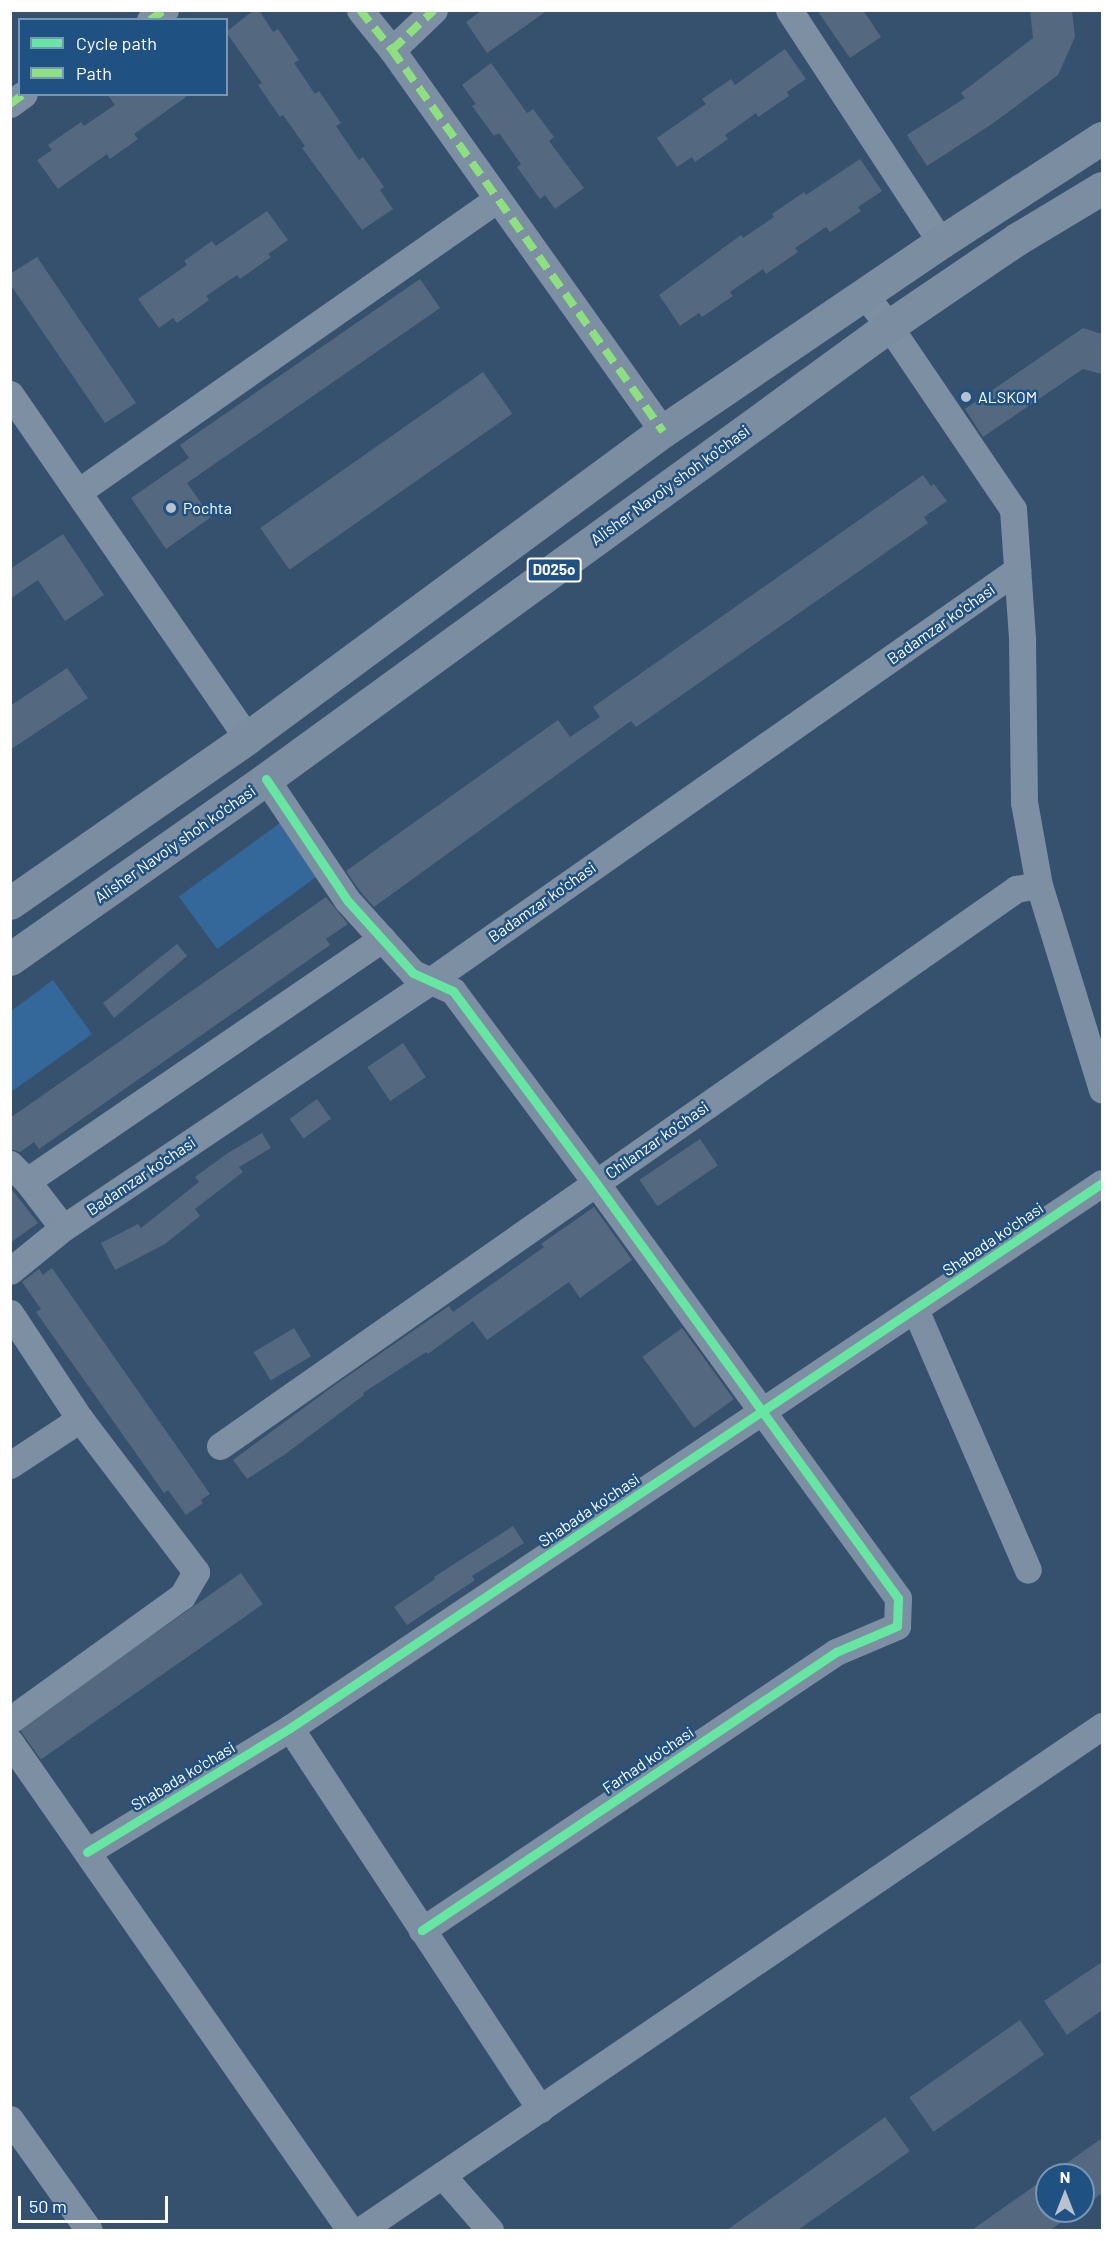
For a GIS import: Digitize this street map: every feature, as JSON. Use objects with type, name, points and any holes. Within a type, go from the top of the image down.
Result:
[{"type":"main road","name":"D025o","points":[[10,903],[247,738],[663,431],[941,242],[1102,138]]},
{"type":"main road","name":"Alisher Navoiy shoh ko'chasi","points":[[10,959],[266,779],[889,326],[1017,239],[1102,188]]},
{"type":"street","points":[[360,10],[392,50],[496,200],[663,431]]},
{"type":"street","points":[[392,50],[434,10]]},
{"type":"street","points":[[789,10],[941,242]]},
{"type":"street","points":[[78,492],[496,200]]},
{"type":"street","points":[[864,294],[889,326],[1013,509],[1022,639],[1024,802],[1039,885],[1102,1090]]},
{"type":"street","points":[[10,394],[247,738]]},
{"type":"street","name":"Badamzar ko'chasi","points":[[10,1271],[63,1228],[430,981],[1017,570]]},
{"type":"street","points":[[266,779],[347,900],[413,973],[453,991],[762,1412]]},
{"type":"street","name":"Chilanzar ko'chasi","points":[[220,1446],[1016,889],[1039,885]]},
{"type":"street","points":[[63,1228],[19,1172],[382,939]]},
{"type":"street","name":"Shabada ko'chasi","points":[[87,1852],[290,1728],[1102,1183]]},
{"type":"street","points":[[915,1309],[1028,1570]]},
{"type":"street","points":[[10,1312],[80,1419],[196,1572],[182,1596],[10,1720]]},
{"type":"street","name":"Farhad ko'chasi","points":[[422,1930],[837,1652],[897,1626],[897,1598],[762,1412]]},
{"type":"street","points":[[10,1465],[80,1419]]},
{"type":"street","points":[[362,2230],[1102,1726]]},
{"type":"street","points":[[290,1728],[540,2109]]},
{"type":"street","points":[[10,1742],[350,2230]]},
{"type":"street","points":[[10,2119],[89,2230]]},
{"type":"street","points":[[442,2175],[490,2230]]},
{"type":"shaded area","points":[[280,823],[318,876],[217,949],[179,896]]},
{"type":"shaded area","points":[[53,980],[92,1034],[11,1092],[11,1011]]},
{"type":"building","points":[[254,10],[259,10],[273,32],[278,29],[299,60],[294,63],[315,94],[319,91],[341,123],[336,126],[359,160],[363,157],[384,187],[380,190],[393,209],[362,230],[302,148],[305,146],[283,115],[280,117],[258,85],[262,83],[228,35],[228,30]]},
{"type":"building","points":[[482,10],[548,10],[487,53],[466,22]]},
{"type":"building","points":[[817,10],[863,10],[881,37],[850,58]]},
{"type":"building","points":[[1030,10],[1072,10],[1075,37],[1058,75],[992,124],[927,166],[907,135],[965,98],[961,93],[1033,38]]},
{"type":"building","points":[[785,49],[806,79],[787,92],[789,96],[758,117],[756,113],[725,135],[728,139],[695,162],[692,157],[677,167],[657,138],[706,104],[702,99],[731,79],[735,85]]},
{"type":"building","points":[[491,63],[527,113],[533,109],[554,137],[549,141],[584,188],[555,209],[545,195],[540,199],[517,167],[521,164],[499,133],[494,136],[472,106],[476,104],[462,85]]},
{"type":"building","points":[[108,96],[187,96],[134,134],[138,139],[110,159],[107,154],[58,189],[37,160],[52,150],[48,145],[81,122],[84,126],[115,105]]},
{"type":"building","points":[[860,159],[882,191],[858,207],[861,211],[830,232],[826,227],[795,248],[798,252],[766,274],[763,269],[730,292],[733,296],[702,317],[699,313],[680,326],[659,295],[741,235],[743,238],[774,217],[772,214],[804,192],[806,195]]},
{"type":"building","points":[[267,211],[288,240],[268,254],[271,257],[240,279],[237,275],[206,296],[209,300],[177,323],[173,318],[159,328],[138,299],[187,265],[184,261],[212,241],[216,246]]},
{"type":"building","points":[[37,257],[136,403],[105,423],[10,284],[10,274]]},
{"type":"building","points":[[420,279],[440,308],[187,483],[211,517],[166,549],[131,498],[189,458],[180,445]]},
{"type":"building","points":[[1083,328],[1102,334],[1102,374],[1083,369],[983,437],[965,409]]},
{"type":"building","points":[[483,372],[512,414],[289,570],[260,528]]},
{"type":"building","points":[[923,475],[931,486],[934,484],[947,501],[924,517],[928,523],[636,727],[631,721],[374,907],[359,890],[346,871],[558,720],[570,737],[600,717],[593,707]]},
{"type":"building","points":[[63,534],[104,595],[65,621],[38,580],[10,599],[10,569]]},
{"type":"building","points":[[67,668],[88,698],[10,750],[10,706]]},
{"type":"building","points":[[326,897],[348,924],[326,939],[330,945],[39,1149],[34,1142],[20,1152],[10,1149],[10,1118]]},
{"type":"building","points":[[177,944],[187,956],[114,1018],[103,1003]]},
{"type":"building","points":[[403,1043],[426,1077],[390,1101],[367,1067]]},
{"type":"building","points":[[317,1099],[331,1118],[304,1138],[289,1119]]},
{"type":"building","points":[[262,1133],[271,1148],[239,1167],[243,1172],[195,1209],[200,1216],[165,1244],[115,1270],[101,1243],[138,1224],[141,1228],[199,1182],[195,1177],[228,1153]]},
{"type":"building","points":[[700,1139],[718,1166],[657,1206],[639,1180]]},
{"type":"building","points":[[10,1187],[38,1223],[10,1243]]},
{"type":"building","points":[[594,1207],[632,1260],[580,1298],[569,1282],[487,1340],[473,1321],[428,1354],[426,1352],[363,1393],[364,1395],[284,1455],[247,1479],[233,1460],[332,1387],[449,1306],[453,1312],[544,1247],[541,1244]]},
{"type":"building","points":[[52,1268],[210,1494],[201,1500],[203,1503],[186,1515],[168,1490],[164,1493],[36,1312],[41,1309],[22,1282],[39,1269],[43,1275]]},
{"type":"building","points":[[294,1328],[311,1356],[271,1380],[254,1352]]},
{"type":"building","points":[[682,1328],[734,1399],[694,1428],[642,1357]]},
{"type":"building","points":[[513,1526],[524,1543],[472,1576],[475,1580],[407,1625],[394,1607],[435,1579],[434,1577]]},
{"type":"building","points":[[241,1573],[263,1604],[41,1760],[19,1728]]},
{"type":"building","points":[[1102,1962],[1102,2010],[1067,2035],[1044,2001]]},
{"type":"building","points":[[1020,2020],[1044,2054],[934,2132],[909,2097]]},
{"type":"building","points":[[885,2117],[910,2151],[798,2230],[727,2230]]},
{"type":"building","points":[[1102,2138],[1102,2193],[1095,2198],[1095,2163],[1067,2163]]},
{"type":"building","points":[[1035,2185],[1035,2223],[1060,2223],[1050,2230],[972,2230]]},
{"type":"marked path","points":[[153,18],[165,10]]},
{"type":"marked path","points":[[360,10],[392,50],[663,431]]},
{"type":"marked path","points":[[392,50],[434,10]]},
{"type":"marked path","points":[[10,104],[21,96]]},
{"type":"cycle path","points":[[266,779],[347,900],[413,973],[453,991],[596,1183],[898,1598],[897,1626],[836,1652],[422,1930]]},
{"type":"cycle path","points":[[87,1852],[290,1728],[1102,1183]]},
{"type":"place","name":"ALSKOM","points":[[966,397]]},
{"type":"place","name":"Pochta","points":[[171,508]]}]
